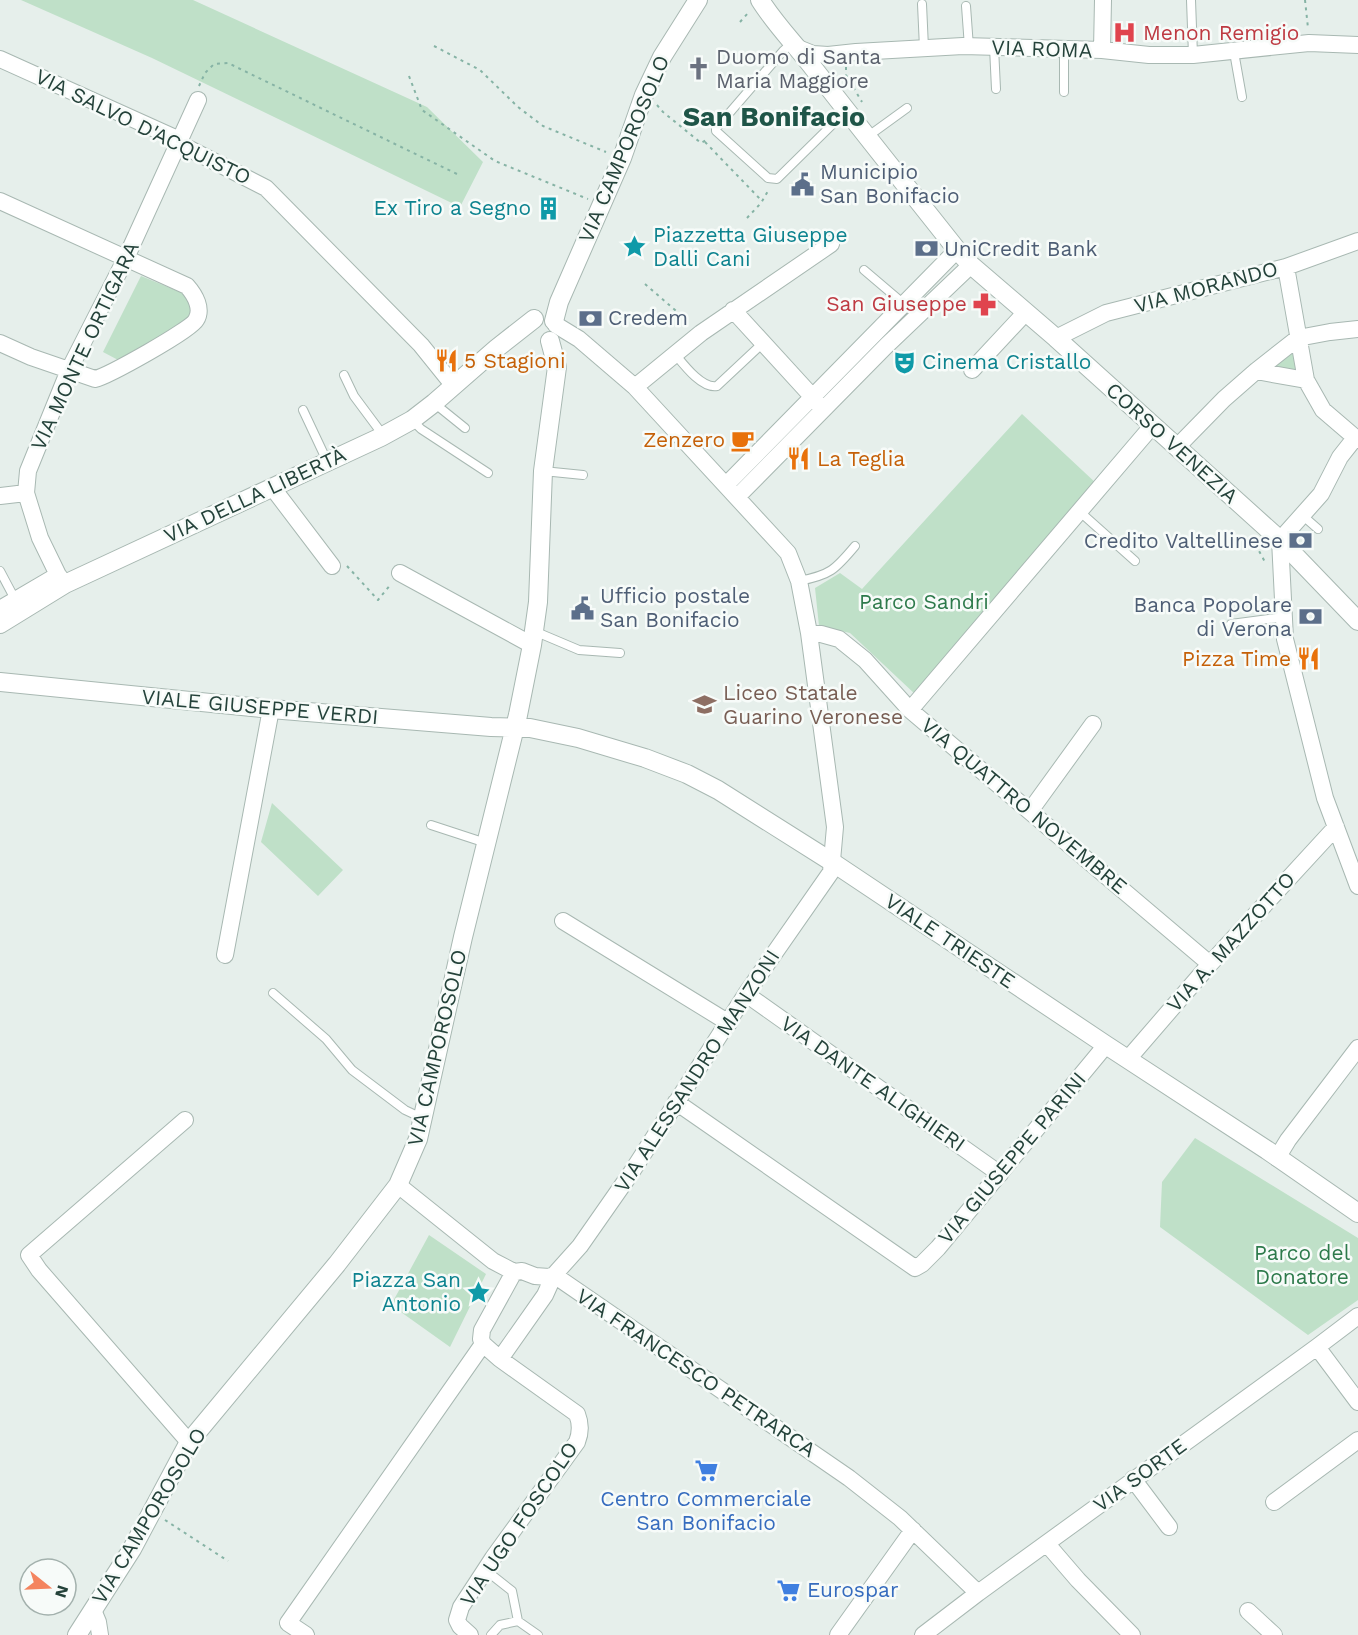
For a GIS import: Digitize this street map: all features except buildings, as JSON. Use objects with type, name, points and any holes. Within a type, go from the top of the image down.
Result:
[{"type":"street","name":"VIA CAMPOROSOLO","points":[[77,1635],[120,1569],[189,1442],[337,1264],[398,1185],[418,1139],[515,727],[533,638],[539,580],[543,471],[557,367],[546,328],[622,158],[644,95],[662,57],[698,0]]},
{"type":"street","points":[[1102,50],[1103,0]]},
{"type":"street","name":"CORSO VENEZIA","points":[[756,2],[795,45],[971,265],[1056,338],[1280,540],[1358,621]]},
{"type":"street","name":"VIA ROMA","points":[[795,45],[813,54],[828,55],[924,48],[994,47],[1193,55],[1309,43],[1358,45]]},
{"type":"street","name":"VIA SALVO D'ACQUISTO","points":[[0,59],[173,137],[178,143],[266,188],[421,345],[454,386]]},
{"type":"street","name":"VIA MONTE ORTIGARA","points":[[61,579],[40,538],[27,493],[28,471],[69,370],[126,258],[198,100]]},
{"type":"street","points":[[0,201],[187,286],[194,294],[198,307],[197,320],[187,330],[102,378],[94,379],[31,357],[0,343]]},
{"type":"street","name":"VIA MORANDO","points":[[1056,338],[1106,313],[1286,267],[1358,241]]},
{"type":"street","points":[[635,387],[701,333],[831,244]]},
{"type":"street","points":[[726,485],[957,250]]},
{"type":"street","points":[[738,497],[886,346],[971,265]]},
{"type":"street","points":[[1286,267],[1306,380],[1323,410],[1357,439],[1340,457],[1321,494],[1280,540],[1285,639],[1325,798],[1358,886]]},
{"type":"street","points":[[734,310],[824,409]]},
{"type":"street","points":[[972,370],[1026,312]]},
{"type":"street","points":[[546,328],[579,339],[635,387],[788,553],[799,581],[809,633],[835,827],[832,862]]},
{"type":"street","name":"VIA DELLA LIBERTÀ","points":[[0,624],[18,606],[61,579],[272,487],[412,420],[497,348],[546,328]]},
{"type":"street","points":[[1177,447],[1224,399],[1298,338],[1358,329]]},
{"type":"street","points":[[873,334],[886,346]]},
{"type":"street","points":[[1256,371],[1306,380]]},
{"type":"street","points":[[910,710],[1153,425]]},
{"type":"street","points":[[272,487],[332,567]]},
{"type":"street","points":[[0,496],[27,493]]},
{"type":"street","points":[[400,573],[533,638]]},
{"type":"street","points":[[0,609],[18,606]]},
{"type":"street","name":"VIA QUATTRO NOVEMBRE","points":[[809,633],[839,639],[865,660],[910,710],[1210,964]]},
{"type":"street","name":"VIALE GIUSEPPE VERDI","points":[[2,682],[271,709],[515,727]]},
{"type":"street","points":[[225,955],[271,709]]},
{"type":"street","points":[[1030,811],[1093,724]]},
{"type":"street","name":"VIALE TRIESTE","points":[[515,727],[578,738],[645,758],[687,774],[718,790],[832,862],[1358,1213]]},
{"type":"street","name":"VIA A. MAZZOTTO","points":[[1128,1059],[1210,964],[1336,827]]},
{"type":"street","name":"VIA ALESSANDRO MANZONI","points":[[500,1359],[545,1295],[554,1275],[580,1246],[631,1173],[746,994],[831,872],[832,862]]},
{"type":"street","points":[[564,921],[729,1023]]},
{"type":"street","name":"VIA DANTE ALIGHIERI","points":[[746,994],[1000,1174]]},
{"type":"street","name":"VIA GIUSEPPE PARINI","points":[[676,1102],[915,1268],[938,1248],[1106,1045]]},
{"type":"street","points":[[1277,1158],[1288,1140],[1358,1048]]},
{"type":"street","points":[[185,1120],[29,1255],[39,1270],[189,1442]]},
{"type":"street","name":"VIA FRANCESCO PETRARCA","points":[[398,1185],[493,1261],[514,1272],[522,1271],[535,1276],[554,1275],[849,1478],[900,1518],[978,1593]]},
{"type":"street","points":[[306,1635],[288,1623],[483,1344],[482,1330],[514,1272]]},
{"type":"street","name":"VIA SORTE","points":[[923,1635],[1358,1316]]},
{"type":"street","name":"VIA UGO FOSCOLO","points":[[470,1635],[457,1620],[461,1606],[577,1442],[580,1428],[577,1414],[500,1359],[483,1344]]},
{"type":"street","points":[[1317,1347],[1358,1402]]},
{"type":"street","points":[[1274,1502],[1358,1440]]},
{"type":"street","points":[[1134,1479],[1169,1527]]},
{"type":"street","points":[[838,1635],[913,1530]]},
{"type":"street","points":[[1047,1544],[1078,1580],[1132,1635]]},
{"type":"street","points":[[93,1610],[100,1635]]},
{"type":"street","points":[[1248,1611],[1274,1635]]},
{"type":"lane","points":[[1191,0],[1193,55]]},
{"type":"lane","points":[[922,4],[924,48]]},
{"type":"lane","points":[[966,6],[969,47]]},
{"type":"lane","points":[[795,45],[719,124],[716,131],[768,178],[777,179],[847,112]]},
{"type":"lane","points":[[994,47],[996,89]]},
{"type":"lane","points":[[1064,49],[1064,92]]},
{"type":"lane","points":[[1234,52],[1242,97]]},
{"type":"lane","points":[[867,137],[907,108]]},
{"type":"lane","points":[[864,270],[904,304]]},
{"type":"lane","points":[[675,354],[701,381],[712,387],[717,386],[763,343]]},
{"type":"lane","points":[[344,375],[354,396],[383,435]]},
{"type":"lane","points":[[434,403],[465,428]]},
{"type":"lane","points":[[303,410],[327,461]]},
{"type":"lane","points":[[412,420],[421,429],[488,473]]},
{"type":"lane","points":[[543,471],[583,476]]},
{"type":"lane","points":[[1078,512],[1135,561]]},
{"type":"lane","points":[[1302,515],[1318,529]]},
{"type":"lane","points":[[799,581],[820,577],[839,566],[855,546]]},
{"type":"lane","points":[[0,571],[18,606]]},
{"type":"lane","points":[[1231,624],[1284,617]]},
{"type":"lane","points":[[533,638],[579,650],[620,653]]},
{"type":"lane","points":[[431,825],[487,843]]},
{"type":"lane","points":[[273,993],[326,1040],[352,1070],[405,1110],[423,1119]]},
{"type":"lane","points":[[487,1568],[493,1576],[512,1591],[518,1621],[538,1635]]},
{"type":"lane","points":[[491,1635],[500,1625],[518,1621]]},
{"type":"path","points":[[1305,0],[1309,43]]},
{"type":"path","points":[[740,22],[756,2]]},
{"type":"path","points":[[434,46],[480,70],[518,107],[543,126],[615,155]]},
{"type":"path","points":[[198,100],[197,90],[205,73],[214,64],[228,63],[459,175]]},
{"type":"path","points":[[850,64],[845,69],[846,75],[865,107]]},
{"type":"path","points":[[409,76],[422,110],[495,161],[593,201]]},
{"type":"path","points":[[657,104],[663,112],[701,143],[705,142],[762,201]]},
{"type":"path","points":[[705,142],[716,131]]},
{"type":"path","points":[[747,218],[767,194],[772,179]]},
{"type":"path","points":[[645,284],[701,333]]},
{"type":"path","points":[[1251,537],[1266,564]]},
{"type":"path","points":[[332,567],[341,559],[378,600],[400,573]]},
{"type":"path","points":[[152,1511],[228,1561]]},
{"type":"green space","points":[[21,0],[193,0],[427,107],[483,162],[460,207],[152,58]]},
{"type":"green space","points":[[141,276],[185,294],[190,300],[190,319],[120,361],[103,352]]},
{"type":"green space","points":[[1295,349],[1299,373],[1272,369]]},
{"type":"green space","name":"Parco Sandri","points":[[1022,414],[1098,485],[916,695],[850,633],[819,626],[815,588],[840,573],[862,589]]},
{"type":"green space","points":[[272,803],[343,870],[318,896],[261,842]]},
{"type":"green space","name":"Parco del Donatore","points":[[1195,1138],[1358,1238],[1358,1300],[1308,1335],[1160,1227],[1162,1182]]},
{"type":"green space","points":[[429,1235],[486,1274],[450,1347],[391,1305]]},
{"type":"place","name":"Menon Remigio","points":[[1125,33]]},
{"type":"place","name":"Duomo di Santa Maria Maggiore","points":[[698,69]]},
{"type":"place","name":"Municipio San Bonifacio","points":[[802,184]]},
{"type":"place","name":"Ex Tiro a Segno","points":[[549,208]]},
{"type":"place","name":"Piazzetta Giuseppe Dalli Cani","points":[[635,247]]},
{"type":"place","name":"UniCredit Bank","points":[[926,249]]},
{"type":"place","name":"San Giuseppe","points":[[985,304]]},
{"type":"place","name":"Credem","points":[[590,318]]},
{"type":"place","name":"5 Stagioni","points":[[446,361]]},
{"type":"place","name":"Cinema Cristallo","points":[[904,362]]},
{"type":"place","name":"Zenzero","points":[[743,440]]},
{"type":"place","name":"La Teglia","points":[[799,459]]},
{"type":"place","name":"Credito Valtellinese","points":[[1301,541]]},
{"type":"place","name":"Ufficio postale San Bonifacio","points":[[582,608]]},
{"type":"place","name":"Banca Popolare di Verona","points":[[1310,617]]},
{"type":"place","name":"Pizza Time","points":[[1309,659]]},
{"type":"place","name":"Liceo Statale Guarino Veronese","points":[[705,705]]},
{"type":"place","name":"Piazza San Antonio","points":[[479,1292]]},
{"type":"place","name":"Centro Commerciale San Bonifacio","points":[[706,1471]]},
{"type":"place","name":"Eurospar","points":[[789,1590]]},
{"type":"district","name":"San Bonifacio","points":[[774,117]]}]
